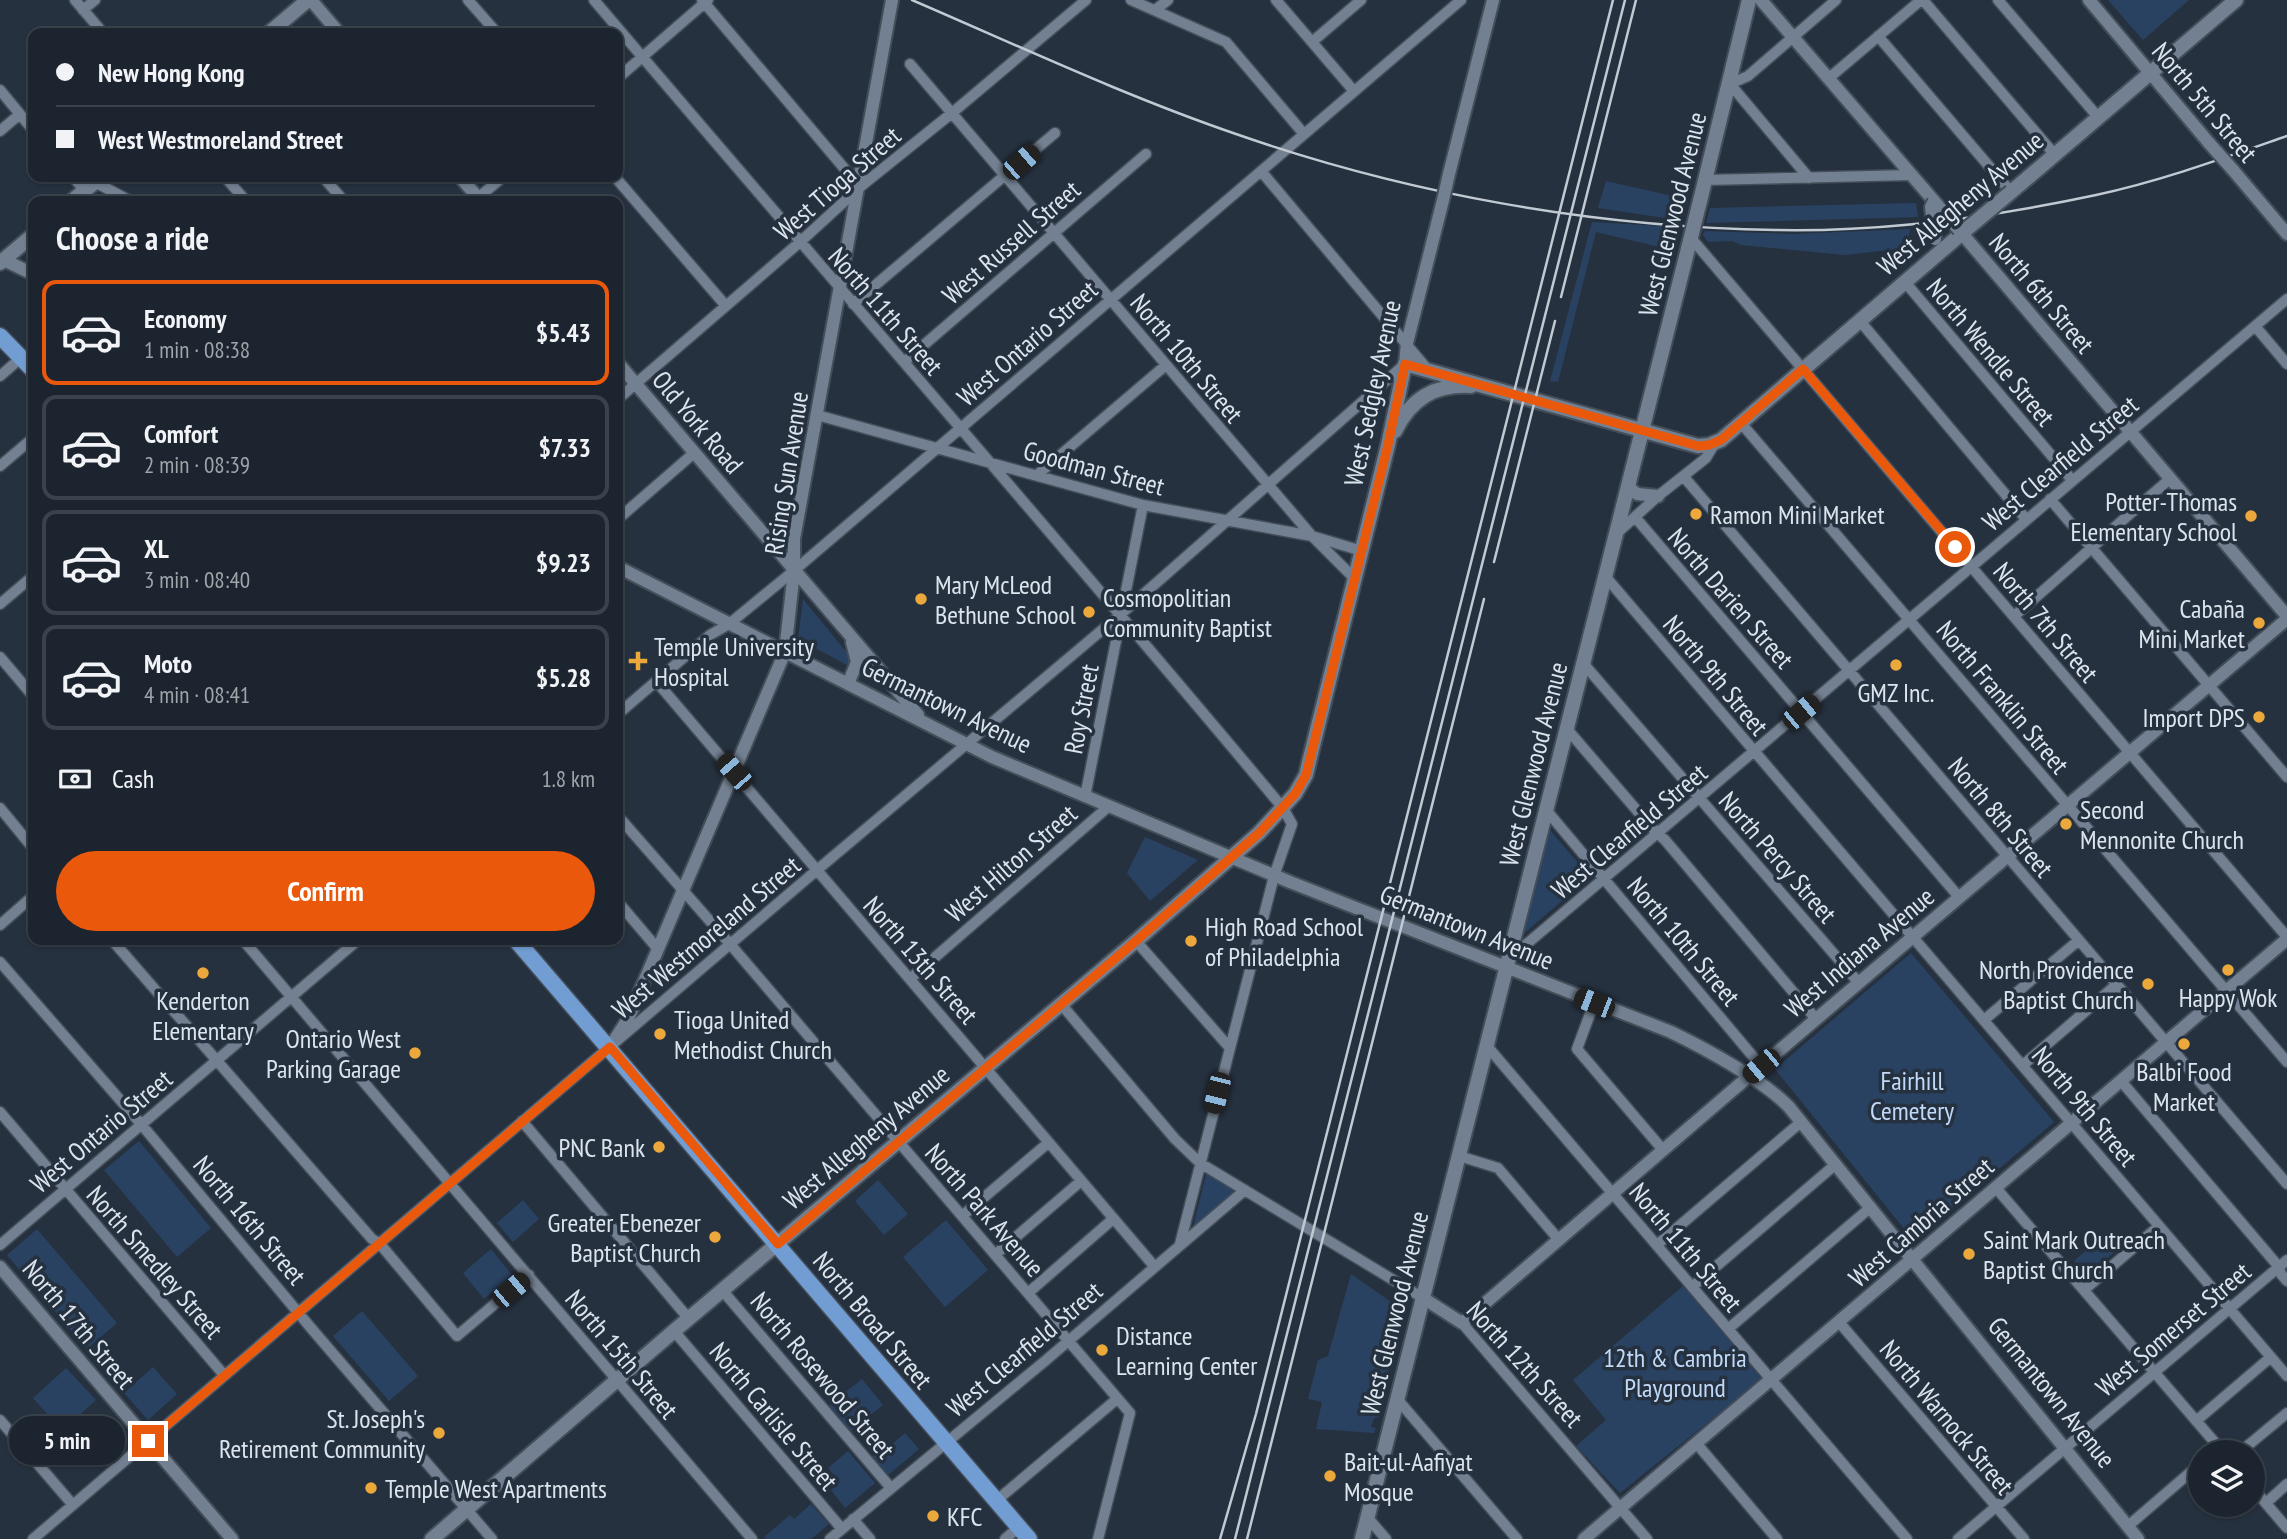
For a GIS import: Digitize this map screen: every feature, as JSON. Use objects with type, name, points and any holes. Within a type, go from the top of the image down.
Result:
[{"type":"main road","points":[[275,28],[309,0]]},
{"type":"main road","name":"West Glenwood Avenue","points":[[1362,1539],[1730,85],[1749,0]]},
{"type":"main road","name":"West Allegheny Avenue","points":[[1715,443],[2236,0]]},
{"type":"main road","points":[[78,196],[94,183]]},
{"type":"main road","points":[[1,260],[28,239]]},
{"type":"main road","points":[[0,324],[28,364]]},
{"type":"main road","points":[[0,336],[28,364]]},
{"type":"main road","points":[[1405,364],[1698,446],[1715,443]]},
{"type":"main road","name":"West Sedgley Avenue","points":[[1295,794],[1306,775],[1388,445],[1405,364]]},
{"type":"main road","points":[[1388,445],[1405,414],[1417,399],[1436,390],[1451,387],[1486,387]]},
{"type":"main road","name":"West Allegheny Avenue","points":[[432,1539],[1136,941],[1259,833],[1295,794]]},
{"type":"main road","name":"North Broad Street","points":[[520,945],[1024,1533]]},
{"type":"street","points":[[75,0],[99,28]]},
{"type":"street","points":[[83,10],[95,0]]},
{"type":"street","points":[[309,0],[334,28]]},
{"type":"street","points":[[468,0],[493,28]]},
{"type":"street","name":"North 11th Street","points":[[594,0],[618,28]]},
{"type":"street","name":"Rising Sun Avenue","points":[[610,1047],[628,1019],[785,652],[794,571],[794,539],[892,0]]},
{"type":"street","name":"West Tioga Street","points":[[623,395],[800,243],[860,187],[1086,0]]},
{"type":"street","points":[[1131,0],[1226,42],[1304,134]]},
{"type":"street","points":[[1155,10],[1168,0]]},
{"type":"street","points":[[1276,0],[1353,90]]},
{"type":"street","points":[[1312,42],[1361,0]]},
{"type":"street","name":"West Ontario Street","points":[[623,710],[710,635],[729,624],[794,571],[1461,0]]},
{"type":"street","name":"West Sedgley Avenue","points":[[1405,364],[1407,343],[1493,0]]},
{"type":"street","name":"North 6th Street","points":[[1761,0],[1911,175],[1963,231],[2287,617]]},
{"type":"street","points":[[1809,178],[1730,85],[1748,76],[1836,0]]},
{"type":"street","points":[[1829,78],[1922,0],[2055,155]]},
{"type":"street","points":[[1998,0],[2098,117]]},
{"type":"street","name":"North 5th Street","points":[[2089,0],[2287,234]]},
{"type":"street","points":[[623,74],[705,1],[860,187]]},
{"type":"street","name":"North 11th Street","points":[[623,34],[959,429],[1121,614],[1283,808]]},
{"type":"street","points":[[1878,36],[2011,192]]},
{"type":"street","name":"North 10th Street","points":[[910,64],[1312,536],[1354,578]]},
{"type":"street","points":[[0,90],[28,124]]},
{"type":"street","points":[[0,131],[20,114]]},
{"type":"street","points":[[853,304],[1055,133]]},
{"type":"street","name":"West Russell Street","points":[[904,362],[1146,154]]},
{"type":"street","points":[[1261,171],[1428,370]]},
{"type":"street","points":[[1706,180],[1911,175]]},
{"type":"street","points":[[229,182],[242,196]]},
{"type":"street","points":[[327,182],[340,196]]},
{"type":"street","points":[[464,182],[475,196]]},
{"type":"street","points":[[482,196],[498,182]]},
{"type":"street","points":[[619,182],[726,306]]},
{"type":"street","points":[[94,183],[120,196]]},
{"type":"street","points":[[1934,201],[1931,207],[1938,254]]},
{"type":"street","name":"North 7th Street","points":[[1691,235],[2287,938]]},
{"type":"street","points":[[1,260],[28,272]]},
{"type":"street","name":"North Wendle Street","points":[[1905,282],[2072,480]]},
{"type":"street","name":"West Clearfield Street","points":[[1507,964],[2287,299]]},
{"type":"street","points":[[1860,321],[2026,519]]},
{"type":"street","points":[[2255,326],[2287,364]]},
{"type":"street","points":[[0,376],[28,364]]},
{"type":"street","name":"West Westmoreland Street","points":[[33,1539],[1121,614],[1405,364]]},
{"type":"street","points":[[1037,475],[1166,365]]},
{"type":"street","name":"Old York Road","points":[[623,369],[851,639],[928,725]]},
{"type":"street","name":"Goodman Street","points":[[817,415],[1143,505],[1312,536],[1362,551]]},
{"type":"street","name":"North Franklin Street","points":[[1741,423],[2287,1062]]},
{"type":"street","points":[[0,466],[28,442]]},
{"type":"street","name":"West Allegheny Avenue","points":[[1616,534],[1712,452],[1715,443]]},
{"type":"street","points":[[623,515],[694,453]]},
{"type":"street","name":"North 8th Street","points":[[1684,477],[2287,1184]]},
{"type":"street","points":[[2014,616],[2170,479]]},
{"type":"street","points":[[1628,487],[1637,494],[1658,496]]},
{"type":"street","points":[[2050,499],[2287,778]]},
{"type":"street","name":"Roy Street","points":[[1086,797],[1143,505]]},
{"type":"street","name":"North Darien Street","points":[[1635,517],[1959,897]]},
{"type":"street","name":"Germantown Avenue","points":[[623,570],[965,744],[1274,876],[1507,964],[1594,1003],[1671,1032],[1748,1077],[1780,1098],[1801,1122],[2138,1539]]},
{"type":"street","name":"North 9th Street","points":[[1605,576],[2287,1376]]},
{"type":"street","points":[[0,604],[28,580]]},
{"type":"street","name":"West Indiana Avenue","points":[[1462,1323],[2287,617]]},
{"type":"street","points":[[848,684],[856,662],[851,639]]},
{"type":"street","points":[[0,657],[28,690]]},
{"type":"street","name":"North Percy Street","points":[[1583,663],[1859,983]]},
{"type":"street","name":"North 13th Street","points":[[656,681],[1154,1266]]},
{"type":"street","points":[[1567,729],[1816,1019]]},
{"type":"street","name":"West Hilton Street","points":[[909,979],[1108,807]]},
{"type":"street","points":[[0,808],[28,842]]},
{"type":"street","points":[[1180,1244],[1274,876],[1292,824],[1283,808]]},
{"type":"street","name":"North 10th Street","points":[[1547,811],[1761,1066]]},
{"type":"street","name":"North Park Avenue","points":[[623,822],[1130,1413],[1098,1539]]},
{"type":"street","points":[[0,925],[28,901]]},
{"type":"street","points":[[623,908],[657,948]]},
{"type":"street","name":"West Cambria Street","points":[[1584,1539],[2287,938]]},
{"type":"street","points":[[1984,1020],[2079,940]]},
{"type":"street","points":[[1136,941],[1229,1047]]},
{"type":"street","points":[[116,945],[372,1239],[380,1244],[457,1336],[529,1275]]},
{"type":"street","name":"North 15th Street","points":[[247,945],[752,1539]]},
{"type":"street","name":"West Ontario Street","points":[[0,1245],[352,945]]},
{"type":"street","name":"North 16th Street","points":[[0,962],[141,1124],[492,1539]]},
{"type":"street","points":[[2023,1065],[2116,985]]},
{"type":"street","name":"North 12th Street","points":[[1061,1003],[1175,1139],[1200,1163],[1462,1323],[1647,1539]]},
{"type":"street","points":[[1594,1003],[1577,1049],[1663,1150]]},
{"type":"street","name":"North 11th Street","points":[[1487,1046],[1907,1539]]},
{"type":"street","points":[[2121,1081],[2283,1264],[2287,1281]]},
{"type":"street","name":"North Smedley Street","points":[[0,1112],[224,1375]]},
{"type":"street","name":"North Carlisle Street","points":[[522,1121],[689,1318]]},
{"type":"street","points":[[1657,1245],[1801,1122]]},
{"type":"street","points":[[962,1216],[1048,1143]]},
{"type":"street","points":[[1459,1156],[1498,1168],[1559,1240]]},
{"type":"street","points":[[1692,1287],[1836,1164]]},
{"type":"street","points":[[995,1255],[1081,1181]]},
{"type":"street","points":[[1996,1188],[2210,1440]]},
{"type":"street","name":"West Clearfield Street","points":[[830,1539],[1245,1190]]},
{"type":"street","points":[[1728,1329],[1871,1207]]},
{"type":"street","points":[[1028,1293],[1114,1219]]},
{"type":"street","points":[[2084,1290],[2159,1226]]},
{"type":"street","name":"West Somerset Street","points":[[1958,1539],[2283,1264]]},
{"type":"street","name":"North 17th Street","points":[[0,1267],[232,1539]]},
{"type":"street","name":"North Rosewood Street","points":[[722,1290],[891,1488]]},
{"type":"street","name":"North Warnock Street","points":[[1839,1322],[2024,1539]]},
{"type":"street","name":"North Carlisle Street","points":[[674,1331],[842,1529]]},
{"type":"street","points":[[2196,1421],[2271,1357]]},
{"type":"street","points":[[996,1501],[1117,1399]]},
{"type":"street","points":[[1398,1400],[1517,1539]]},
{"type":"street","points":[[2254,1440],[2287,1413]]},
{"type":"street","points":[[0,1420],[73,1505]]},
{"type":"street","points":[[1697,1444],[1777,1539]]},
{"type":"street","points":[[2128,1526],[2188,1474]]},
{"type":"street","points":[[2287,1484],[2266,1503],[2287,1528]]},
{"type":"street","points":[[1368,1518],[1386,1539]]},
{"type":"street","name":"North Carlisle Street","points":[[853,1520],[870,1539]]},
{"type":"street","points":[[1005,1539],[1024,1533]]},
{"type":"green space","points":[[2108,0],[2189,0],[2143,40]]},
{"type":"green space","points":[[1606,181],[1686,199],[1678,220],[1598,208]]},
{"type":"green space","points":[[1916,203],[1918,217],[1706,223],[1710,208]]},
{"type":"green space","points":[[1592,222],[1678,227],[1672,250],[1596,232],[1558,382],[1550,381]]},
{"type":"green space","points":[[1910,229],[1907,248],[1845,255],[1741,245],[1732,241],[1708,242],[1703,235],[1704,231],[1793,234]]},
{"type":"green space","points":[[803,599],[848,654],[850,662],[847,665],[798,639]]},
{"type":"green space","points":[[1550,830],[1590,877],[1523,934]]},
{"type":"green space","points":[[1145,837],[1198,860],[1150,901],[1127,873]]},
{"type":"green space","name":"Fairhill Cemetery","points":[[1911,953],[2054,1122],[1914,1241],[1775,1069]]},
{"type":"green space","points":[[139,1141],[211,1228],[177,1257],[104,1170]]},
{"type":"green space","points":[[1207,1171],[1240,1189],[1193,1227]]},
{"type":"green space","points":[[878,1180],[908,1214],[884,1235],[855,1201]]},
{"type":"green space","points":[[523,1200],[539,1219],[513,1242],[497,1223]]},
{"type":"green space","points":[[946,1220],[988,1270],[945,1307],[903,1257]]},
{"type":"green space","points":[[37,1229],[117,1323],[87,1349],[7,1255]]},
{"type":"green space","points":[[2107,1232],[2120,1247],[2087,1276],[2074,1261]]},
{"type":"green space","points":[[491,1249],[512,1275],[484,1299],[463,1273]]},
{"type":"green space","points":[[1351,1274],[1401,1309],[1379,1417],[1374,1418],[1371,1427],[1376,1428],[1374,1433],[1316,1429],[1322,1402],[1308,1399],[1318,1360],[1328,1356]]},
{"type":"green space","name":"12th & Cambria Playground","points":[[1683,1286],[1762,1379],[1620,1493],[1576,1446],[1606,1420],[1573,1380]]},
{"type":"green space","points":[[362,1311],[418,1376],[389,1401],[333,1336]]},
{"type":"green space","points":[[153,1367],[177,1394],[148,1420],[124,1393]]},
{"type":"green space","points":[[66,1368],[96,1400],[62,1431],[33,1398]]},
{"type":"green space","points":[[862,1379],[883,1405],[851,1431],[829,1405]]},
{"type":"green space","points":[[905,1433],[919,1449],[886,1477],[870,1458],[881,1448],[884,1451]]},
{"type":"green space","points":[[848,1451],[875,1483],[845,1508],[831,1490],[840,1482],[828,1468]]},
{"type":"green space","points":[[811,1504],[829,1524],[811,1539],[764,1537],[790,1515],[794,1519]]},
{"type":"railway","points":[[912,0],[1154,104],[1301,155],[1434,190],[1570,214],[1639,222],[1776,230],[1937,222],[2057,203],[2120,189],[2287,136]]},
{"type":"railway","points":[[1220,1539],[1256,1414],[1613,0]]},
{"type":"railway","points":[[1235,1539],[1625,0]]},
{"type":"railway","points":[[1561,297],[1636,0]]},
{"type":"railway","points":[[1494,562],[1555,321]]},
{"type":"railway","points":[[1247,1539],[1484,599]]},
{"type":"place","name":"Ramon Mini Market","points":[[1696,514]]},
{"type":"place","name":"Potter-Thomas Elementary School","points":[[2251,516]]},
{"type":"place","name":"Mary McLeod Bethune School","points":[[921,599]]},
{"type":"place","name":"Cosmopolitian Community Baptist","points":[[1089,612]]},
{"type":"place","name":"Cabaña Mini Market","points":[[2259,623]]},
{"type":"place","name":"Temple University Hospital","points":[[638,661]]},
{"type":"place","name":"GMZ Inc.","points":[[1896,665]]},
{"type":"place","name":"Import DPS","points":[[2259,717]]},
{"type":"place","name":"Second Mennonite Church","points":[[2066,824]]},
{"type":"place","name":"High Road School of Philadelphia","points":[[1191,941]]},
{"type":"place","name":"Happy Wok","points":[[2228,970]]},
{"type":"place","name":"Kenderton Elementary","points":[[203,973]]},
{"type":"place","name":"North Providence Baptist Church","points":[[2148,984]]},
{"type":"place","name":"Tioga United Methodist Church","points":[[660,1034]]},
{"type":"place","name":"Balbi Food Market","points":[[2184,1044]]},
{"type":"place","name":"Ontario West Parking Garage","points":[[415,1053]]},
{"type":"place","name":"PNC Bank","points":[[659,1147]]},
{"type":"place","name":"Greater Ebenezer Baptist Church","points":[[715,1237]]},
{"type":"place","name":"Saint Mark Outreach Baptist Church","points":[[1969,1254]]},
{"type":"place","name":"Distance Learning Center","points":[[1102,1350]]},
{"type":"place","name":"St. Joseph's Retirement Community","points":[[439,1433]]},
{"type":"place","name":"Bait-ul-Aafiyat Mosque","points":[[1330,1476]]},
{"type":"place","name":"Temple West Apartments","points":[[371,1488]]},
{"type":"place","name":"KFC","points":[[933,1516]]},
{"type":"route","points":[[148,1441],[610,1047],[778,1244],[1136,941],[1259,833],[1295,794],[1306,775],[1388,445],[1405,364],[1698,446],[1721,440],[1803,369],[1955,547]]}]
